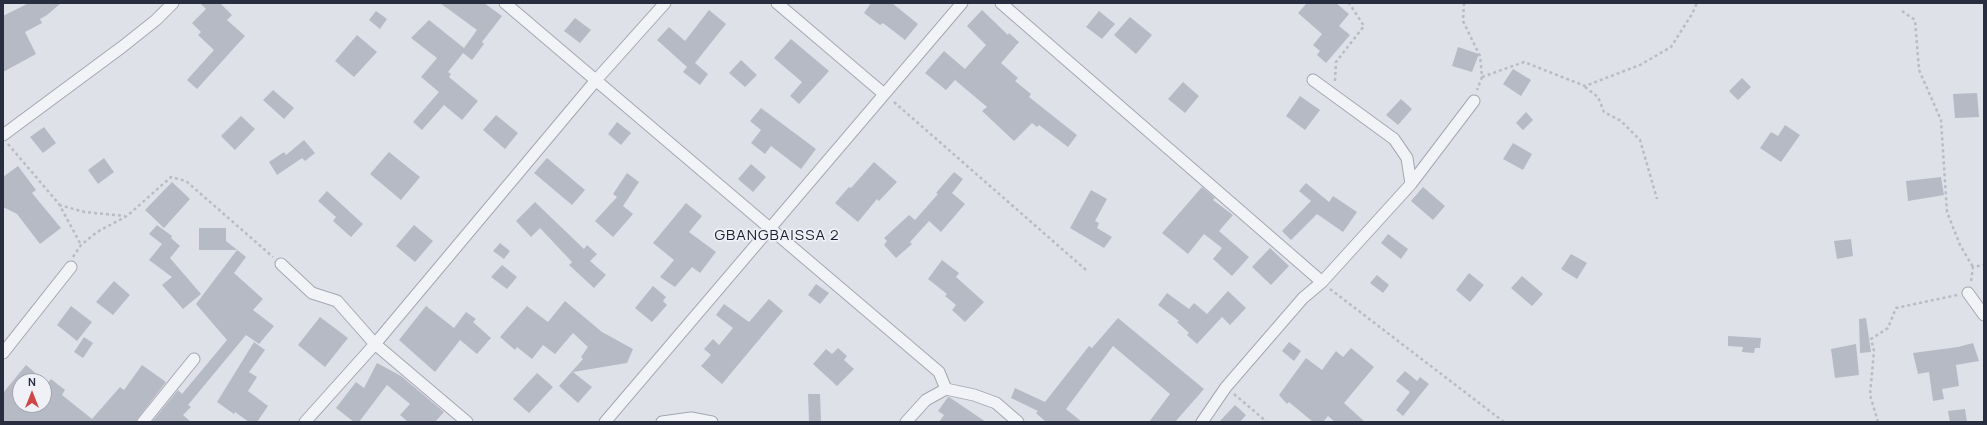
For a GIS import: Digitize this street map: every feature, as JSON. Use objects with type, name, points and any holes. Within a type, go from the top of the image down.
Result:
[{"type":"street","points":[[3,136],[122,47],[156,20],[173,3]]},
{"type":"street","points":[[505,3],[939,372],[946,389]]},
{"type":"street","points":[[305,422],[374,344],[597,80],[665,3]]},
{"type":"street","points":[[777,3],[884,94]]},
{"type":"street","points":[[605,422],[962,3]]},
{"type":"street","points":[[1001,3],[1322,282]]},
{"type":"street","points":[[1313,80],[1394,139],[1407,158],[1411,184]]},
{"type":"street","points":[[1202,422],[1226,388],[1303,298],[1322,282],[1411,184],[1474,101]]},
{"type":"street","points":[[281,264],[312,293],[337,300],[374,344],[467,422]]},
{"type":"street","points":[[3,353],[71,267]]},
{"type":"street","points":[[1968,293],[1984,315]]},
{"type":"street","points":[[143,422],[194,359]]},
{"type":"street","points":[[906,422],[926,400],[946,389],[974,395],[996,403],[1018,422]]},
{"type":"street","points":[[662,422],[691,418],[712,422]]},
{"type":"path","points":[[1334,96],[1336,62],[1364,26],[1349,3]]},
{"type":"path","points":[[1464,3],[1463,21],[1480,56],[1482,76],[1474,101]]},
{"type":"path","points":[[1585,86],[1640,65],[1672,47],[1697,3]]},
{"type":"path","points":[[1878,422],[1870,395],[1874,351],[1871,339],[1888,328],[1896,308],[1968,293],[1974,267],[1960,245],[1947,212],[1941,120],[1919,70],[1915,20],[1902,11]]},
{"type":"path","points":[[1482,76],[1524,62],[1585,86],[1598,97],[1604,112],[1621,121],[1640,140],[1657,199]]},
{"type":"path","points":[[884,94],[1086,270]]},
{"type":"path","points":[[3,136],[59,204],[81,245]]},
{"type":"path","points":[[71,267],[73,256],[81,245],[97,232],[127,216],[171,177],[186,181],[281,264]]},
{"type":"path","points":[[59,204],[85,212],[127,216]]},
{"type":"path","points":[[1974,267],[1984,265]]},
{"type":"path","points":[[1322,282],[1504,422]]},
{"type":"path","points":[[1226,388],[1267,422]]},
{"type":"building","points":[[29,3],[61,3],[40,19],[42,23],[25,32],[36,54],[3,72],[3,16]]},
{"type":"building","points":[[200,3],[220,3],[232,15],[227,20],[245,36],[197,89],[187,80],[214,50],[198,35],[201,32],[192,23],[206,9]]},
{"type":"building","points":[[440,3],[484,3],[502,16],[482,42],[484,44],[472,60],[463,53],[448,72],[451,74],[449,77],[478,101],[462,120],[444,105],[422,130],[413,122],[439,92],[421,77],[437,58],[411,38],[429,20],[464,48],[477,30]]},
{"type":"building","points":[[871,3],[892,3],[918,24],[905,40],[883,23],[880,25],[864,13]]},
{"type":"building","points":[[1307,3],[1336,3],[1349,14],[1339,26],[1350,35],[1326,63],[1317,55],[1320,51],[1313,45],[1322,34],[1298,13]]},
{"type":"building","points":[[709,10],[726,24],[695,63],[708,74],[700,85],[683,72],[687,67],[657,40],[669,27],[685,41]]},
{"type":"building","points":[[982,10],[1008,35],[1009,33],[1019,42],[1001,63],[1018,78],[1015,81],[1031,94],[1029,97],[1077,135],[1068,147],[1039,125],[1037,127],[1032,123],[1014,141],[982,111],[987,107],[955,80],[946,90],[925,73],[944,51],[965,69],[986,45],[967,26]]},
{"type":"building","points":[[376,11],[387,19],[380,29],[369,20]]},
{"type":"building","points":[[1099,11],[1115,24],[1102,39],[1086,27]]},
{"type":"building","points":[[1130,17],[1152,35],[1136,54],[1114,35]]},
{"type":"building","points":[[575,18],[591,30],[580,43],[564,31]]},
{"type":"building","points":[[357,35],[377,52],[354,77],[335,61]]},
{"type":"building","points":[[791,39],[829,71],[799,104],[790,96],[802,82],[774,58]]},
{"type":"building","points":[[1458,47],[1479,54],[1472,72],[1452,66]]},
{"type":"building","points":[[741,60],[757,75],[745,87],[729,73]]},
{"type":"building","points":[[1513,69],[1531,80],[1521,96],[1503,84]]},
{"type":"building","points":[[1742,78],[1751,87],[1738,100],[1729,91]]},
{"type":"building","points":[[1183,82],[1199,96],[1185,113],[1168,99]]},
{"type":"building","points":[[273,90],[294,108],[284,119],[263,100]]},
{"type":"building","points":[[1977,93],[1979,117],[1955,118],[1953,94]]},
{"type":"building","points":[[1300,96],[1320,110],[1305,130],[1286,116]]},
{"type":"building","points":[[1401,99],[1412,109],[1398,125],[1386,115]]},
{"type":"building","points":[[761,108],[816,149],[801,169],[771,146],[765,154],[751,143],[761,130],[750,121]]},
{"type":"building","points":[[1526,112],[1533,120],[1523,130],[1516,123]]},
{"type":"building","points":[[496,115],[518,133],[505,149],[483,130]]},
{"type":"building","points":[[241,116],[255,129],[235,150],[221,136]]},
{"type":"building","points":[[617,122],[631,133],[621,145],[608,134]]},
{"type":"building","points":[[1785,125],[1800,135],[1781,162],[1760,148],[1771,132],[1778,136]]},
{"type":"building","points":[[44,127],[56,143],[43,153],[30,137]]},
{"type":"building","points":[[304,140],[315,153],[305,161],[302,158],[277,175],[269,162],[284,152],[286,155]]},
{"type":"building","points":[[1513,143],[1532,154],[1523,170],[1503,159]]},
{"type":"building","points":[[389,152],[420,177],[401,200],[370,174]]},
{"type":"building","points":[[104,158],[114,172],[98,184],[88,170]]},
{"type":"building","points":[[547,158],[585,190],[572,205],[534,173]]},
{"type":"building","points":[[874,162],[897,182],[879,201],[877,199],[858,222],[835,203],[849,187],[851,188]]},
{"type":"building","points":[[751,164],[766,177],[753,192],[738,179]]},
{"type":"building","points":[[18,166],[36,190],[32,193],[61,228],[40,244],[17,214],[3,207],[3,177]]},
{"type":"building","points":[[954,172],[963,179],[952,193],[965,204],[941,232],[929,221],[910,242],[912,244],[896,258],[884,245],[887,241],[884,238],[909,215],[915,220],[938,194],[936,193]]},
{"type":"building","points":[[627,173],[639,182],[623,206],[633,214],[613,237],[595,221],[617,197],[613,194]]},
{"type":"building","points":[[1941,177],[1944,195],[1908,201],[1906,181]]},
{"type":"building","points":[[172,182],[190,199],[164,228],[145,210]]},
{"type":"building","points":[[1306,183],[1329,202],[1333,196],[1357,212],[1343,232],[1317,214],[1291,240],[1282,231],[1311,201],[1299,191]]},
{"type":"building","points":[[1202,187],[1215,198],[1213,200],[1233,215],[1219,231],[1249,257],[1232,276],[1213,259],[1222,248],[1204,234],[1188,254],[1162,233]]},
{"type":"building","points":[[1423,187],[1445,206],[1433,220],[1411,201]]},
{"type":"building","points":[[1091,190],[1107,199],[1095,221],[1099,223],[1097,228],[1112,237],[1104,248],[1070,228]]},
{"type":"building","points":[[327,191],[363,224],[351,237],[333,221],[336,217],[318,201]]},
{"type":"building","points":[[535,202],[584,249],[587,245],[597,254],[590,261],[606,275],[594,288],[569,265],[572,262],[540,228],[531,237],[516,221]]},
{"type":"building","points":[[686,203],[702,216],[689,232],[716,252],[700,273],[692,267],[675,287],[660,277],[674,260],[653,243]]},
{"type":"building","points":[[157,225],[172,236],[171,238],[180,246],[170,258],[201,294],[183,309],[162,285],[172,277],[149,260],[162,244],[149,234]]},
{"type":"building","points":[[414,225],[433,241],[415,262],[396,246]]},
{"type":"building","points":[[199,228],[226,228],[226,241],[246,257],[234,273],[263,299],[253,310],[274,326],[259,344],[246,335],[188,405],[191,407],[183,415],[191,422],[152,422],[178,390],[182,394],[227,340],[196,304],[237,250],[199,250]]},
{"type":"building","points":[[1388,234],[1408,249],[1401,259],[1381,243]]},
{"type":"building","points":[[1851,239],[1853,256],[1837,259],[1834,241]]},
{"type":"building","points":[[500,243],[510,251],[504,259],[493,251]]},
{"type":"building","points":[[1270,248],[1289,266],[1271,285],[1252,267]]},
{"type":"building","points":[[1571,254],[1587,263],[1577,279],[1561,269]]},
{"type":"building","points":[[942,260],[959,273],[956,277],[984,302],[965,322],[952,310],[956,305],[945,296],[947,294],[928,279]]},
{"type":"building","points":[[502,265],[517,277],[507,289],[491,277]]},
{"type":"building","points":[[1469,273],[1484,285],[1470,302],[1456,290]]},
{"type":"building","points":[[1377,275],[1389,285],[1383,293],[1370,283]]},
{"type":"building","points":[[1522,276],[1543,294],[1532,306],[1511,288]]},
{"type":"building","points":[[114,281],[130,295],[113,315],[96,302]]},
{"type":"building","points":[[816,284],[829,293],[820,304],[808,295]]},
{"type":"building","points":[[653,286],[666,297],[663,301],[667,305],[652,322],[635,308]]},
{"type":"building","points":[[1228,291],[1246,308],[1230,325],[1222,317],[1197,344],[1187,335],[1189,333],[1177,322],[1179,321],[1158,305],[1167,293],[1189,309],[1194,303],[1207,314]]},
{"type":"building","points":[[769,299],[783,311],[722,384],[701,366],[711,355],[704,349],[713,339],[719,345],[733,328],[716,315],[724,304],[749,322]]},
{"type":"building","points":[[565,301],[602,332],[633,349],[627,363],[573,372],[592,387],[578,403],[559,386],[583,359],[581,357],[588,347],[573,333],[555,354],[543,345],[532,359],[517,347],[515,350],[500,337],[527,306],[548,322]]},
{"type":"building","points":[[71,306],[92,322],[77,341],[57,325]]},
{"type":"building","points":[[426,306],[454,328],[466,312],[476,319],[473,322],[491,338],[477,354],[460,340],[435,372],[399,340]]},
{"type":"building","points":[[320,317],[348,338],[325,367],[298,345]]},
{"type":"building","points":[[1118,318],[1204,389],[1175,422],[1149,422],[1170,394],[1113,346],[1066,409],[1082,422],[1046,422],[1036,413],[1038,411],[1011,398],[1015,388],[1045,402],[1089,346],[1092,348]]},
{"type":"building","points":[[1866,318],[1871,352],[1860,353],[1859,319]]},
{"type":"building","points":[[1728,336],[1761,338],[1760,348],[1755,348],[1754,353],[1742,352],[1743,347],[1728,346]]},
{"type":"building","points":[[84,337],[93,343],[83,358],[74,352]]},
{"type":"building","points":[[254,342],[265,350],[249,372],[257,377],[248,391],[268,406],[257,422],[249,422],[217,402]]},
{"type":"building","points":[[1289,342],[1301,351],[1294,361],[1282,351]]},
{"type":"building","points":[[1973,343],[1979,361],[1956,365],[1959,386],[1942,389],[1944,399],[1933,401],[1929,372],[1918,374],[1913,353],[1958,347]]},
{"type":"building","points":[[1856,344],[1859,375],[1835,378],[1831,349]]},
{"type":"building","points":[[838,348],[847,356],[844,360],[854,369],[837,386],[813,364],[826,349],[832,354]]},
{"type":"building","points":[[1351,348],[1374,367],[1344,403],[1365,422],[1335,422],[1328,416],[1323,422],[1313,422],[1289,402],[1287,404],[1279,395],[1306,358],[1322,370],[1336,351],[1343,357]]},
{"type":"building","points":[[377,363],[401,376],[444,412],[435,422],[408,422],[400,415],[410,404],[387,385],[359,422],[354,422],[336,408],[356,382],[364,388]]},
{"type":"building","points":[[26,365],[36,373],[19,373]]},
{"type":"building","points":[[142,365],[166,382],[136,422],[3,422],[3,393],[12,382],[12,413],[52,413],[52,380],[65,390],[62,395],[92,419],[120,387],[124,390]]},
{"type":"building","points":[[1405,371],[1417,381],[1420,377],[1429,384],[1403,416],[1396,410],[1410,392],[1396,381]]},
{"type":"building","points":[[537,373],[553,387],[529,413],[513,399]]},
{"type":"building","points":[[808,394],[820,394],[821,422],[809,422]]},
{"type":"building","points":[[948,397],[986,422],[939,422],[944,415],[938,411]]},
{"type":"building","points":[[1235,405],[1246,415],[1240,422],[1219,422]]},
{"type":"building","points":[[1965,409],[1967,422],[1950,422],[1948,411]]},
{"type":"district","name":"GBANGBAISSA 2","points":[[777,236]]}]
